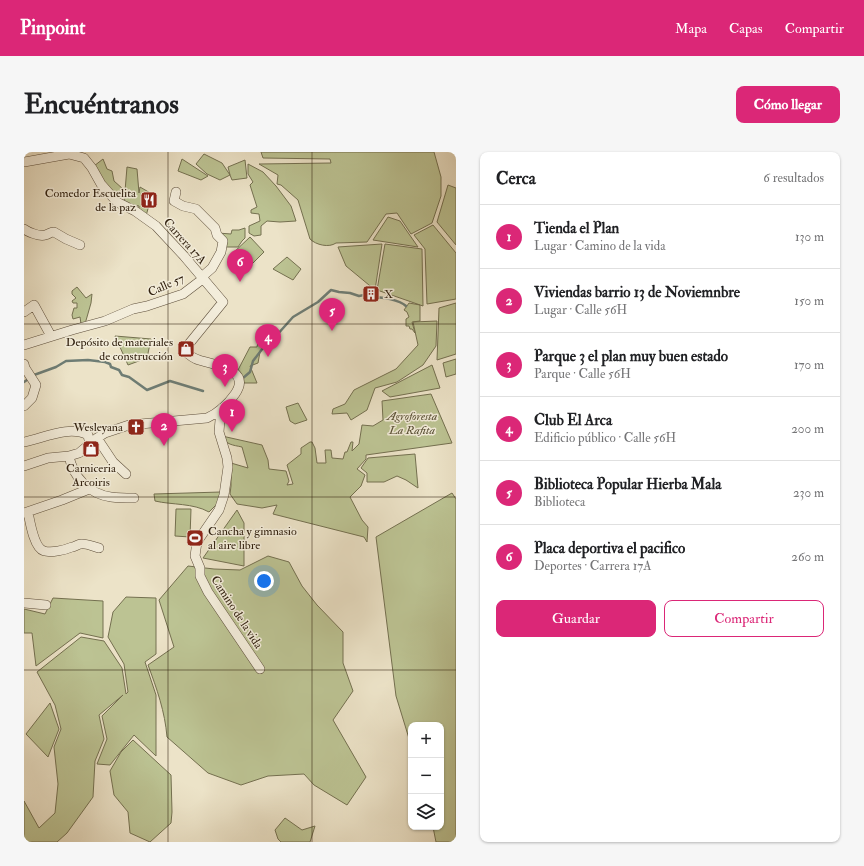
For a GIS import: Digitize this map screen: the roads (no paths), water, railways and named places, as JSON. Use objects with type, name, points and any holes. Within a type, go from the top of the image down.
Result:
[{"type":"street","name":"Carrera 17A","points":[[24,162],[69,154],[84,158],[92,168],[101,184],[117,202],[135,211],[156,226],[223,302],[184,350],[198,360],[234,371],[238,376],[238,389],[222,408]]},
{"type":"street","name":"Calle 57","points":[[24,345],[105,321],[133,309],[178,296],[191,288],[212,268],[223,241],[217,235],[215,228],[196,209],[183,206],[174,201],[176,192]]},
{"type":"street","points":[[24,229],[29,233],[34,233],[40,236],[54,232],[80,245]]},
{"type":"street","points":[[24,312],[34,305],[51,336]]},
{"type":"street","points":[[24,364],[36,385],[33,395],[24,406]]},
{"type":"street","points":[[24,466],[48,458],[69,456],[79,453],[105,433],[129,425],[207,418],[215,415],[222,408]]},
{"type":"street","name":"Camino de la vida","points":[[222,408],[219,432],[227,458],[228,467],[224,495],[219,510],[197,542],[195,556],[200,568],[200,576],[208,592],[260,669]]},
{"type":"street","points":[[24,442],[71,431],[88,434],[90,445]]},
{"type":"street","points":[[97,438],[113,462],[126,474]]},
{"type":"street","points":[[69,456],[78,477],[89,489],[111,497],[134,498]]},
{"type":"street","points":[[89,489],[26,512],[33,536],[39,548],[42,550],[45,551],[73,547],[82,543],[99,548]]},
{"type":"street","points":[[24,603],[46,605]]},
{"type":"waterway","points":[[243,378],[250,372],[253,361],[266,344],[272,343],[276,336],[293,317],[318,302],[331,290],[359,296],[364,295],[374,299],[390,299],[400,302],[406,306]]},
{"type":"waterway","points":[[24,382],[34,375],[56,367],[66,361],[88,360],[110,364],[111,367],[119,370],[122,375],[129,377],[147,390],[170,381],[203,391]]},
{"type":"place","name":"Comedor Escuelita de la paz","points":[[149,200]]},
{"type":"place","name":"Placa deportiva el pacifico","points":[[240,282]]},
{"type":"place","name":"X","points":[[371,294]]},
{"type":"place","name":"Biblioteca Popular Hierba Mala","points":[[332,331]]},
{"type":"place","name":"Depósito de materiales de construcción","points":[[186,349]]},
{"type":"place","name":"Club El Arca","points":[[268,357]]},
{"type":"place","name":"Parque 3 el plan muy buen estado","points":[[225,387]]},
{"type":"place","name":"Wesleyana","points":[[136,427]]},
{"type":"place","name":"Tienda el Plan","points":[[232,432]]},
{"type":"place","name":"Viviendas barrio 13 de Noviemnbre","points":[[164,446]]},
{"type":"place","name":"Carniceria Arcoiris","points":[[91,449]]},
{"type":"place","name":"Cancha y gimnasio al aire libre","points":[[195,538]]},
{"type":"park label","name":"Agroforesta La Rafita","points":[[412,423]]}]
